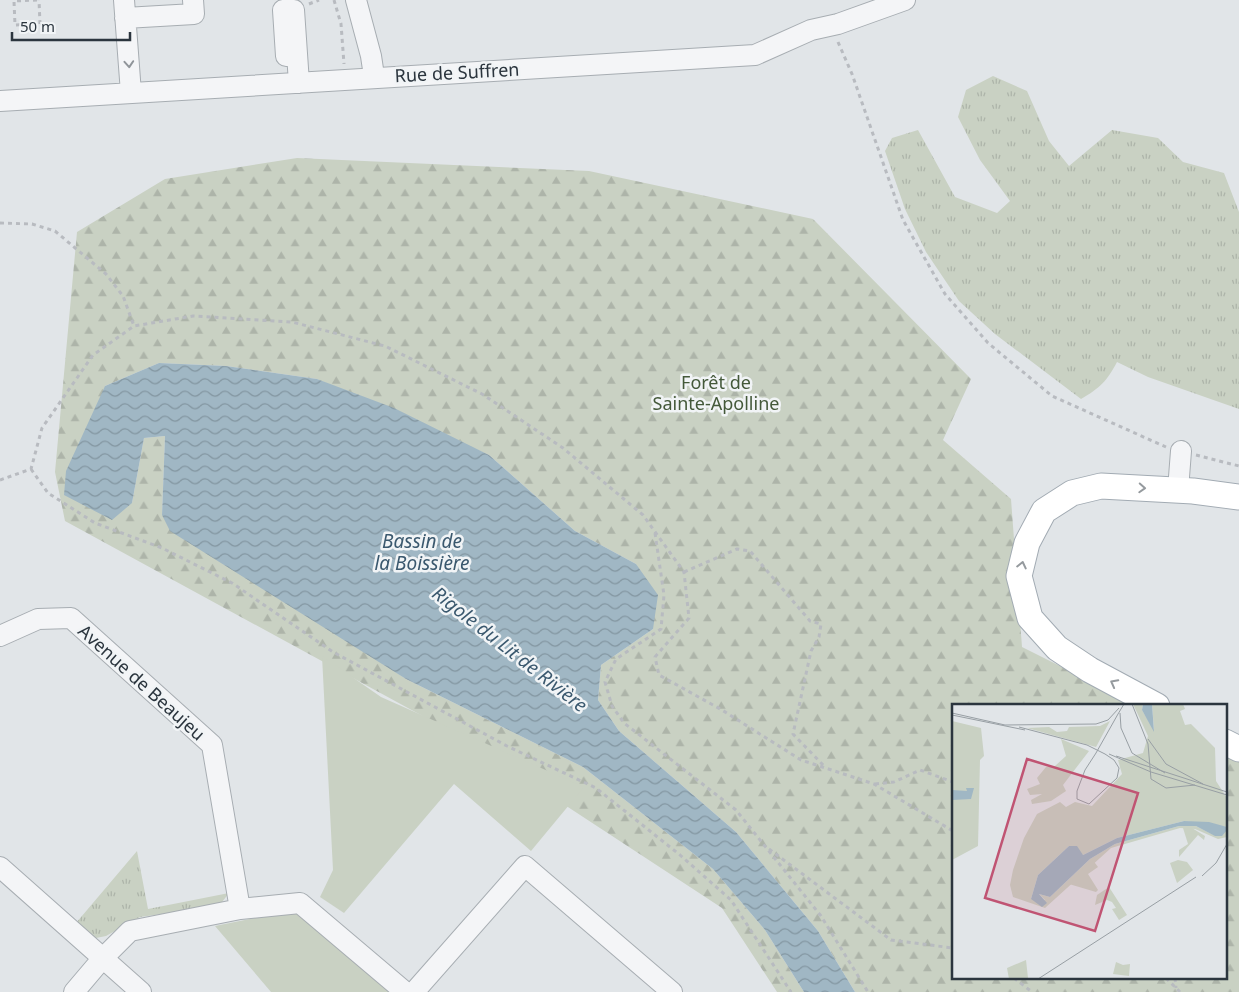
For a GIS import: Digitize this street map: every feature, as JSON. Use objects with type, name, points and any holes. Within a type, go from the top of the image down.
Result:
[{"type":"main road","points":[[1153,704],[1090,670],[1057,648],[1030,618],[1020,576],[1027,543],[1044,512],[1072,493],[1101,486],[1178,490],[1239,497]]},
{"type":"main road","points":[[1226,742],[1239,749]]},
{"type":"street","points":[[356,0],[371,56],[374,76]]},
{"type":"street","name":"Rue de Suffren","points":[[0,101],[344,80],[374,76],[755,55],[811,30],[905,0]]},
{"type":"street","points":[[130,93],[125,9],[199,9]]},
{"type":"street","points":[[297,56],[298,83]]},
{"type":"street","points":[[1178,490],[1181,451]]},
{"type":"street","name":"Avenue de Beaujeu","points":[[0,636],[38,619],[71,618],[212,745],[240,910]]},
{"type":"street","points":[[414,992],[525,866],[672,992]]},
{"type":"street","points":[[0,867],[102,959],[142,992]]},
{"type":"street","points":[[74,992],[102,959],[130,931],[240,910],[300,903],[404,992]]},
{"type":"path","points":[[38,0],[40,24],[15,25],[14,1],[38,0]]},
{"type":"path","points":[[334,0],[341,24],[344,80]]},
{"type":"path","points":[[828,26],[852,74],[903,220],[946,294],[988,343],[1052,396],[1096,418],[1181,451],[1239,466]]},
{"type":"path","points":[[0,224],[32,224],[55,231],[106,274],[123,296],[134,326]]},
{"type":"path","points":[[31,469],[42,428],[93,355],[134,326],[193,316],[292,322],[384,346],[482,394],[563,448],[643,514],[684,572],[689,618],[655,657],[658,675],[722,710],[801,760],[874,784],[952,830]]},
{"type":"path","points":[[0,480],[31,469]]},
{"type":"path","points":[[31,469],[48,493],[95,523],[162,548],[232,583],[333,652],[506,746],[596,788],[731,900],[791,992]]},
{"type":"path","points":[[654,531],[664,595],[661,629],[616,659],[605,682],[612,706],[624,723],[736,810],[822,916],[868,992]]},
{"type":"path","points":[[684,572],[737,549],[750,551],[810,621],[821,624],[819,637],[811,651],[792,734],[826,768]]},
{"type":"path","points":[[874,784],[894,782],[920,770],[952,782]]},
{"type":"path","points":[[765,846],[891,940],[952,948]]},
{"type":"path","points":[[1017,980],[1032,992]]},
{"type":"path","points":[[1168,980],[1180,992]]},
{"type":"path","points":[[1175,980],[1176,988]]},
{"type":"green space","points":[[993,76],[1027,91],[1049,141],[1069,166],[1112,130],[1158,138],[1183,162],[1224,173],[1239,212],[1239,409],[1148,377],[1117,362],[1102,383],[1081,399],[995,334],[959,301],[926,252],[905,209],[885,151],[892,138],[918,130],[955,197],[997,213],[1010,201],[980,160],[958,117],[966,90]]},
{"type":"green space","name":"Forêt de Sainte-Apolline","points":[[297,158],[589,171],[813,219],[971,379],[943,440],[1011,499],[1022,647],[1136,704],[952,704],[952,980],[1226,980],[1226,748],[1239,755],[1239,992],[855,992],[818,931],[736,832],[619,731],[598,700],[601,665],[653,629],[636,564],[575,531],[489,455],[317,379],[226,366],[159,363],[105,386],[132,503],[144,438],[165,436],[162,515],[406,679],[583,767],[713,869],[765,930],[804,992],[777,992],[722,908],[461,737],[65,521],[55,472],[77,232],[165,179]]},
{"type":"green space","points":[[322,656],[381,697],[584,787],[531,851],[454,784],[344,913],[320,897],[333,870]]},
{"type":"green space","points":[[137,851],[148,909],[229,893],[219,906],[140,917],[106,936],[96,938],[90,936],[76,923]]},
{"type":"green space","points":[[290,911],[302,914],[394,992],[271,992],[215,926]]},
{"type":"water","name":"Bassin de la Boissière","points":[[159,363],[226,366],[317,379],[394,408],[489,455],[575,531],[636,564],[658,595],[653,629],[601,665],[598,700],[619,731],[736,832],[818,931],[855,992],[804,992],[765,930],[713,869],[583,767],[406,679],[170,531],[162,515],[165,436],[144,438],[132,503],[112,520],[64,495],[66,471],[105,386]]},
{"type":"water label","name":"Rigole du Lit de Rivière","points":[[510,649]]}]
